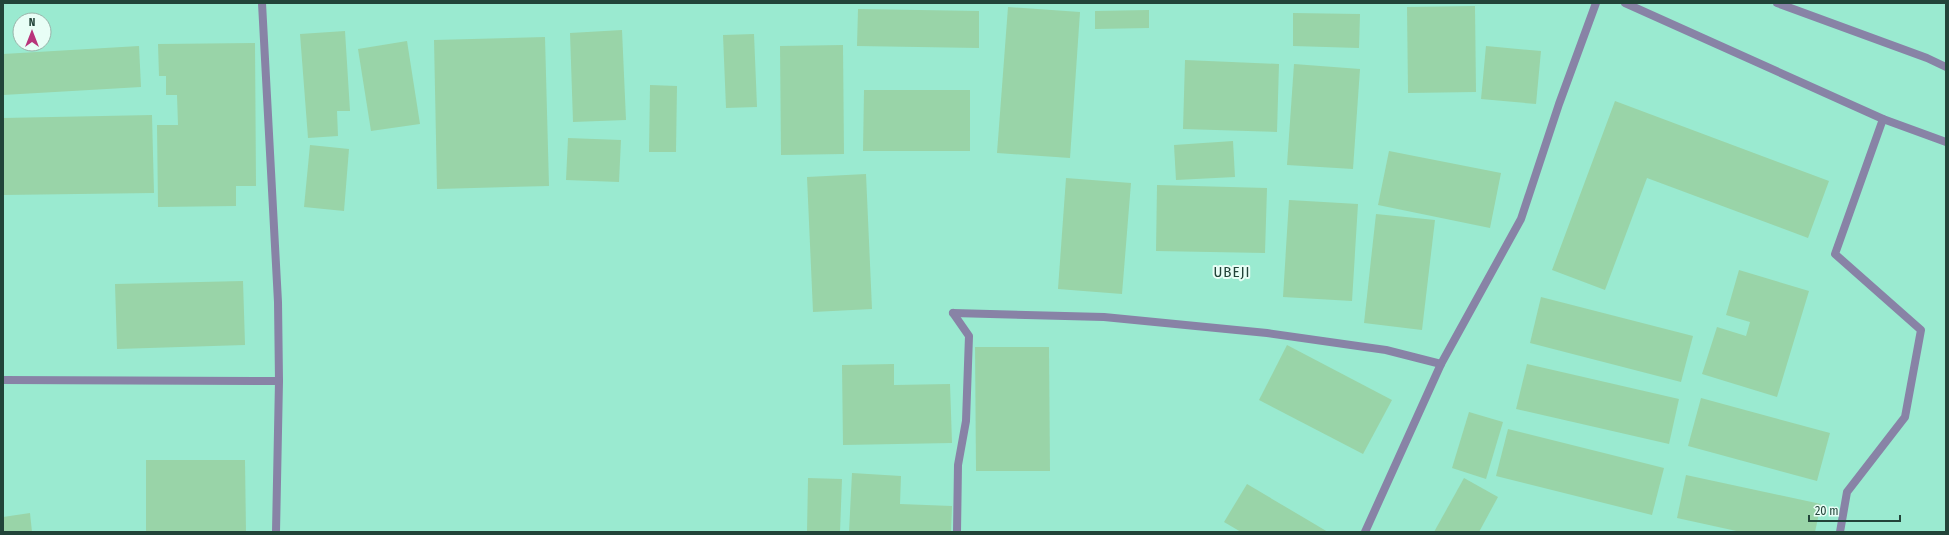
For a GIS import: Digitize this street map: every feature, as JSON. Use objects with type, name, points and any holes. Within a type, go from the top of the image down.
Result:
[{"type":"street","points":[[262,3],[278,302],[279,381],[276,532]]},
{"type":"street","points":[[1365,532],[1441,364],[1521,219],[1559,104],[1596,3]]},
{"type":"street","points":[[1625,3],[1883,119],[1946,142]]},
{"type":"street","points":[[1777,3],[1927,58],[1946,67]]},
{"type":"street","points":[[1840,532],[1846,492],[1905,417],[1921,330],[1835,254],[1883,119]]},
{"type":"street","points":[[957,532],[958,465],[966,421],[969,336],[953,313],[1104,317],[1267,333],[1386,350],[1441,364]]},
{"type":"street","points":[[3,380],[279,381]]},
{"type":"building","points":[[1475,6],[1476,92],[1408,93],[1407,7]]},
{"type":"building","points":[[1008,7],[1080,12],[1070,158],[997,153]]},
{"type":"building","points":[[858,9],[979,11],[979,48],[857,46]]},
{"type":"building","points":[[1149,10],[1149,28],[1095,29],[1095,11]]},
{"type":"building","points":[[1293,13],[1360,14],[1359,48],[1293,46]]},
{"type":"building","points":[[622,30],[626,120],[573,122],[570,33]]},
{"type":"building","points":[[345,31],[350,111],[337,111],[338,136],[308,138],[300,34]]},
{"type":"building","points":[[754,34],[757,107],[726,108],[723,35]]},
{"type":"building","points":[[545,37],[549,186],[437,189],[434,40]]},
{"type":"building","points":[[407,41],[420,124],[371,131],[358,49]]},
{"type":"building","points":[[255,43],[256,186],[236,186],[236,206],[158,207],[157,125],[178,125],[177,95],[166,95],[166,76],[159,76],[158,44]]},
{"type":"building","points":[[843,45],[844,154],[781,155],[780,46]]},
{"type":"building","points":[[139,46],[141,87],[3,95],[3,54]]},
{"type":"building","points":[[1486,46],[1541,51],[1536,104],[1481,99]]},
{"type":"building","points":[[1185,60],[1279,64],[1277,132],[1183,129]]},
{"type":"building","points":[[1294,64],[1360,69],[1353,169],[1287,165]]},
{"type":"building","points":[[650,85],[677,86],[676,152],[649,152]]},
{"type":"building","points":[[864,90],[970,90],[970,151],[863,151]]},
{"type":"building","points":[[1615,101],[1829,181],[1808,238],[1647,178],[1605,290],[1552,270]]},
{"type":"building","points":[[152,115],[154,193],[3,195],[3,118]]},
{"type":"building","points":[[568,138],[621,140],[619,182],[566,180]]},
{"type":"building","points":[[1233,141],[1235,177],[1176,180],[1174,145]]},
{"type":"building","points":[[310,145],[349,149],[344,211],[304,207]]},
{"type":"building","points":[[1389,151],[1501,173],[1490,228],[1378,205]]},
{"type":"building","points":[[866,174],[872,309],[813,312],[807,177]]},
{"type":"building","points":[[1066,178],[1131,183],[1122,294],[1058,289]]},
{"type":"building","points":[[1157,185],[1267,188],[1265,253],[1156,251]]},
{"type":"building","points":[[1289,200],[1358,204],[1352,301],[1283,297]]},
{"type":"building","points":[[1376,214],[1435,220],[1422,330],[1364,323]]},
{"type":"building","points":[[1739,270],[1809,291],[1777,397],[1702,374],[1717,327],[1746,336],[1750,322],[1726,315]]},
{"type":"building","points":[[243,281],[245,345],[117,349],[115,284]]},
{"type":"building","points":[[1541,297],[1693,336],[1681,382],[1530,343]]},
{"type":"building","points":[[1287,345],[1392,400],[1363,454],[1259,400]]},
{"type":"building","points":[[975,347],[1049,347],[1050,471],[976,471]]},
{"type":"building","points":[[894,364],[894,385],[950,384],[952,443],[843,445],[842,365]]},
{"type":"building","points":[[1527,364],[1679,399],[1669,444],[1516,409]]},
{"type":"building","points":[[1701,398],[1830,433],[1817,481],[1688,446]]},
{"type":"building","points":[[1469,412],[1503,422],[1486,479],[1452,468]]},
{"type":"building","points":[[1508,429],[1664,468],[1652,515],[1496,476]]},
{"type":"building","points":[[146,460],[245,460],[246,532],[146,532]]},
{"type":"building","points":[[852,473],[901,476],[900,504],[952,506],[951,532],[849,532]]},
{"type":"building","points":[[1686,475],[1821,504],[1815,532],[1741,532],[1677,518]]},
{"type":"building","points":[[808,478],[842,479],[840,532],[807,532]]},
{"type":"building","points":[[1464,478],[1498,497],[1479,532],[1434,532]]},
{"type":"building","points":[[1247,484],[1328,532],[1241,532],[1224,522]]},
{"type":"building","points":[[30,513],[32,532],[3,532],[3,517]]},
{"type":"district","name":"UBEJI","points":[[1232,272]]}]
